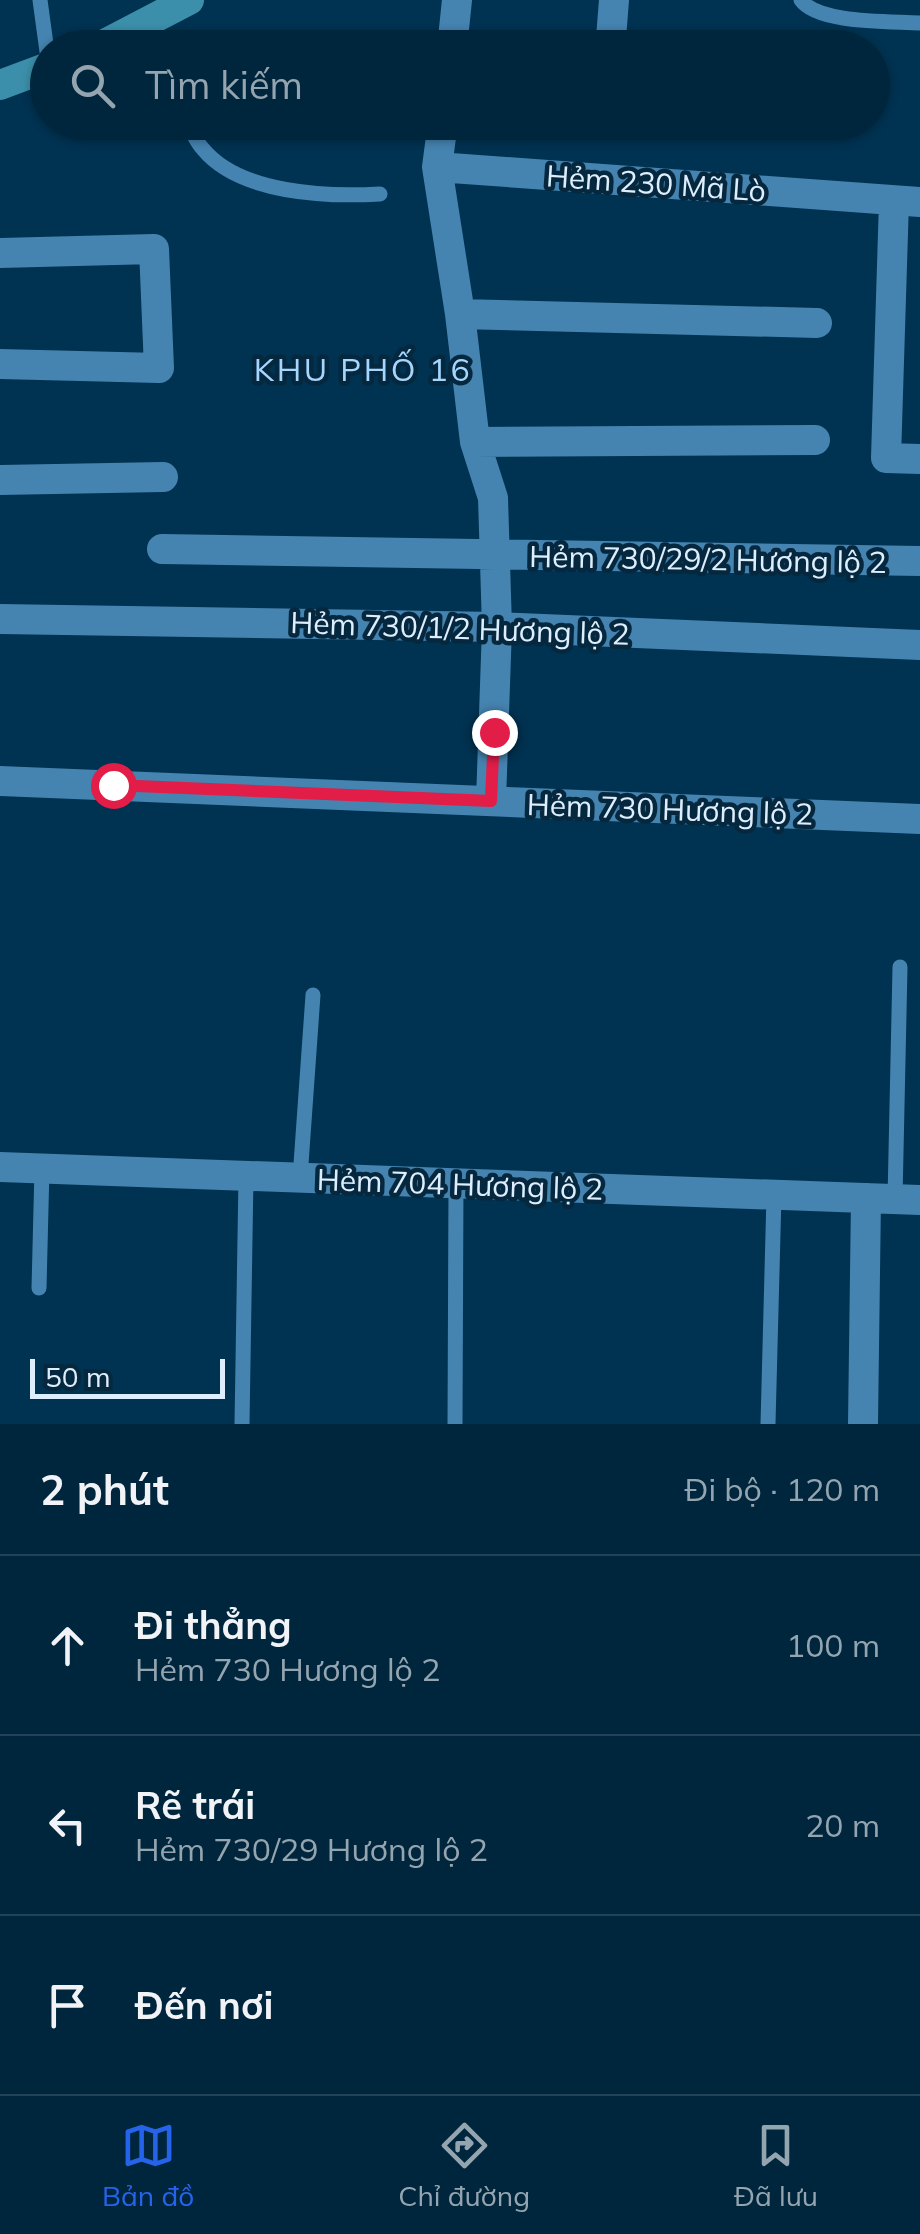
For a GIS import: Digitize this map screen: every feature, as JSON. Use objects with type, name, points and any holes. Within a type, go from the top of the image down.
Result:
[{"type":"main road","points":[[144,30],[189,0]]},
{"type":"main road","points":[[0,85],[30,74]]},
{"type":"street","points":[[454,30],[458,0]]},
{"type":"street","points":[[612,30],[614,0]]},
{"type":"street","points":[[441,140],[437,167],[476,442],[494,498],[497,627],[491,801]]},
{"type":"street","name":"Hẻm 230 Mã Lò","points":[[437,167],[907,202]]},
{"type":"street","points":[[907,202],[905,350],[886,458],[920,460]]},
{"type":"street","points":[[0,253],[154,249],[159,368],[0,364]]},
{"type":"street","points":[[460,314],[816,322]]},
{"type":"street","points":[[476,442],[814,440]]},
{"type":"street","points":[[0,480],[163,478]]},
{"type":"street","name":"Hẻm 730/29/2 Hương lộ 2","points":[[162,549],[920,561]]},
{"type":"street","name":"Hẻm 730/1/2 Hương lộ 2","points":[[0,619],[497,627],[920,645]]},
{"type":"street","name":"Hẻm 730 Hương lộ 2","points":[[0,780],[920,819]]},
{"type":"street","name":"Hẻm 704 Hương lộ 2","points":[[0,1166],[894,1199]]},
{"type":"street","points":[[863,1424],[894,1199]]},
{"type":"lane","points":[[40,0],[44,30]]},
{"type":"lane","points":[[801,0],[807,8],[833,16],[920,23]]},
{"type":"lane","points":[[197,140],[204,152],[246,180],[318,195],[380,194]]},
{"type":"lane","points":[[894,1199],[900,967]]},
{"type":"lane","points":[[300,1178],[313,996]]},
{"type":"lane","points":[[40,1288],[42,1168]]},
{"type":"lane","points":[[242,1424],[246,1176]]},
{"type":"lane","points":[[455,1424],[456,1184]]},
{"type":"lane","points":[[768,1424],[774,1195]]},
{"type":"district","name":"KHU PHỐ 16","points":[[363,369]]},
{"type":"route","points":[[113,785],[491,801],[494,732]]}]
